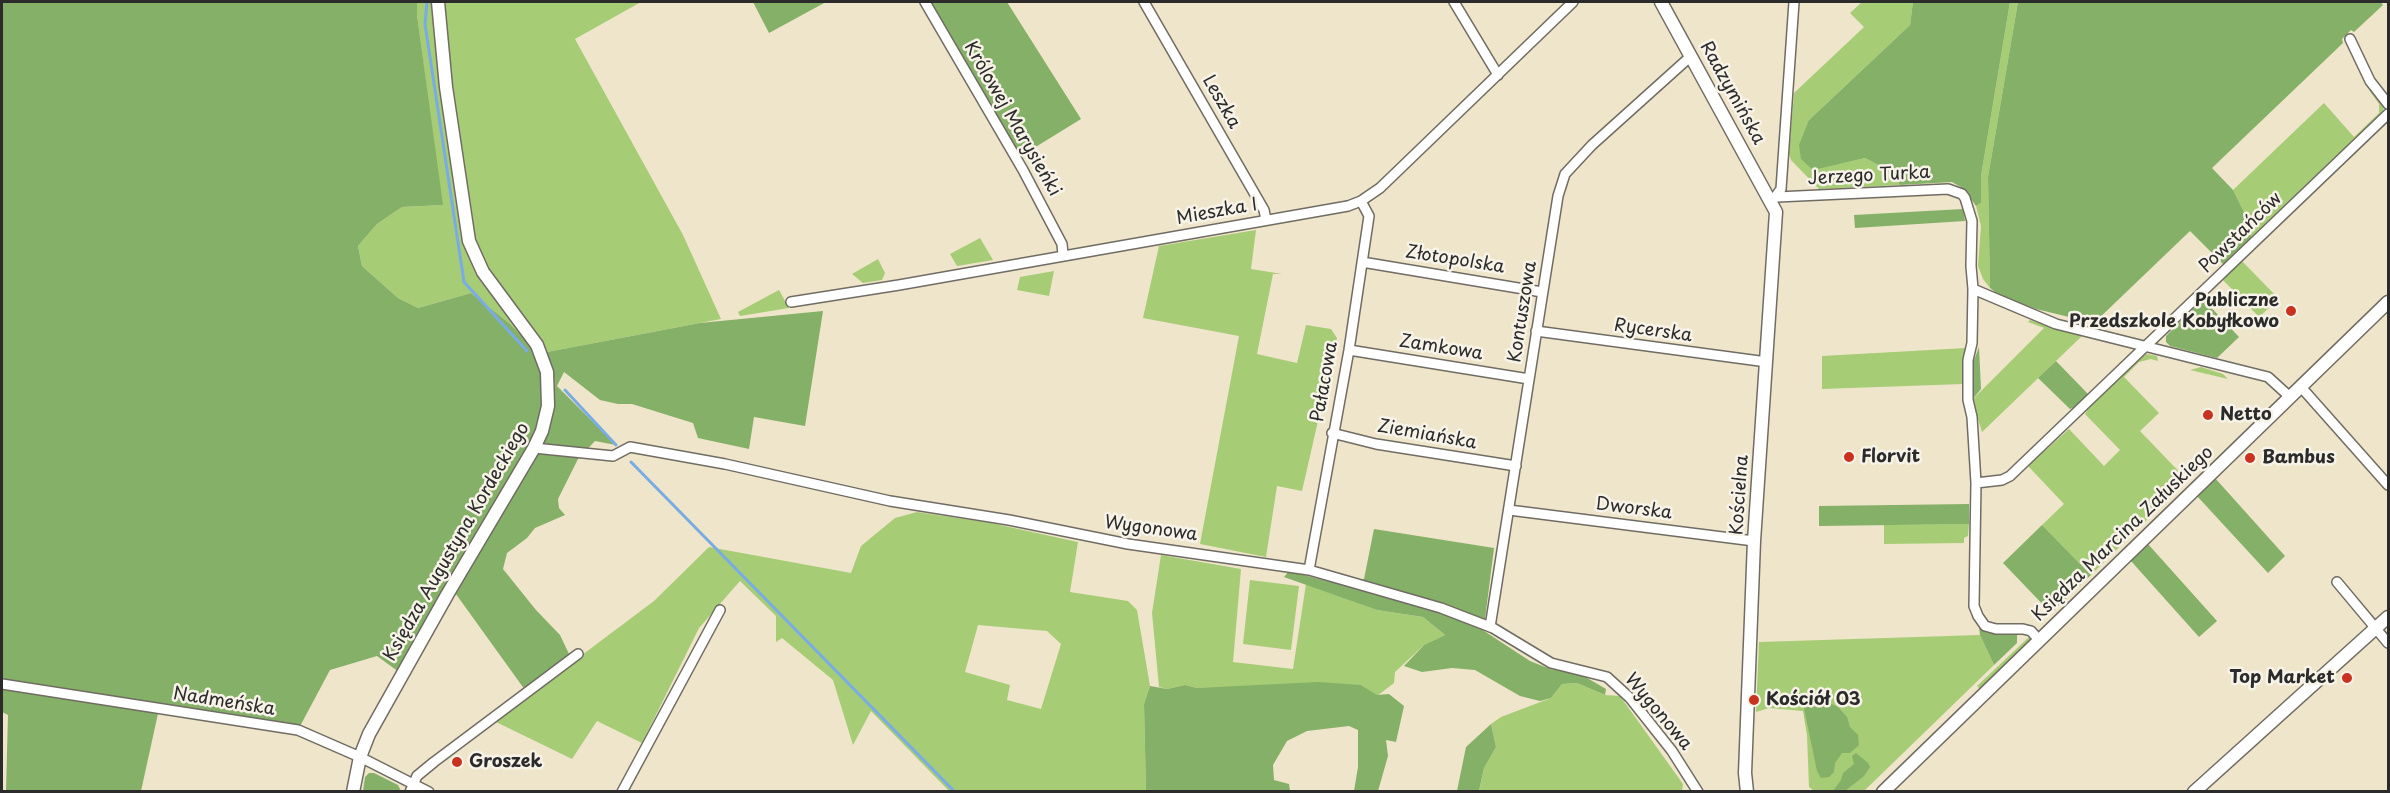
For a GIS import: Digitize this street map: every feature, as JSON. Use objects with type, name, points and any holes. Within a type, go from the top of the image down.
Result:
[{"type":"street","name":"Księdza Augustyna Kordeckiego","points":[[353,792],[360,757],[377,719],[534,448],[542,431],[548,406],[547,372],[533,337],[483,272],[470,246],[446,87],[438,2]]},
{"type":"street","name":"Królowej Marysieńki","points":[[925,2],[1023,170],[1062,244],[1063,255]]},
{"type":"street","name":"Leszka","points":[[1144,2],[1264,210],[1266,220]]},
{"type":"street","points":[[1454,2],[1497,75]]},
{"type":"street","name":"Mieszka I","points":[[791,302],[1348,206],[1361,201],[1380,188],[1573,2]]},
{"type":"street","name":"Radzymińska","points":[[1661,2],[1774,199]]},
{"type":"street","points":[[1774,199],[1781,189],[1794,2]]},
{"type":"street","points":[[2350,39],[2370,81],[2388,104]]},
{"type":"street","name":"Kontuszowa","points":[[1490,627],[1542,292],[1558,196],[1564,174],[1592,145],[1691,57]]},
{"type":"street","name":"Powstańców","points":[[1976,483],[2002,480],[2010,476],[2388,114]]},
{"type":"street","name":"Jerzego Turka","points":[[1774,199],[1948,189],[1962,194],[1968,204],[1972,221],[1973,289]]},
{"type":"street","name":"Kościelna","points":[[1747,792],[1745,772],[1755,542],[1776,221],[1774,199]]},
{"type":"street","name":"Pałacowa","points":[[1309,570],[1332,433],[1349,350],[1369,216],[1361,201]]},
{"type":"street","name":"Złotopolska","points":[[1362,262],[1542,292]]},
{"type":"street","points":[[2039,640],[2031,631],[1985,626],[1975,612],[1973,563],[1976,483],[1972,417],[1968,400],[1973,289],[2056,324],[2148,345],[2268,377],[2290,397]]},
{"type":"street","name":"Księdza Marcina Załuskiego","points":[[1883,792],[2388,302]]},
{"type":"street","name":"Rycerska","points":[[1536,332],[1767,362]]},
{"type":"street","name":"Zamkowa","points":[[1349,350],[1529,379]]},
{"type":"street","points":[[2301,387],[2388,485]]},
{"type":"street","name":"Ziemiańska","points":[[1332,433],[1376,444],[1516,466]]},
{"type":"street","name":"Wygonowa","points":[[534,448],[614,456],[630,447],[725,464],[890,501],[1010,520],[1128,544],[1309,570],[1441,608],[1490,627],[1551,663],[1606,677],[1630,698],[1672,752],[1698,792]]},
{"type":"street","name":"Dworska","points":[[1509,510],[1755,542]]},
{"type":"street","points":[[2337,582],[2388,643]]},
{"type":"street","points":[[622,792],[720,610]]},
{"type":"street","points":[[2194,792],[2388,617]]},
{"type":"street","points":[[411,788],[417,776],[434,762],[578,654]]},
{"type":"street","name":"Nadmeńska","points":[[2,684],[298,730],[360,757],[411,788],[429,792]]},
{"type":"green space","points":[[2,2],[417,2],[443,205],[402,207],[377,224],[358,246],[362,266],[398,298],[418,308],[471,293],[509,323],[533,348],[547,352],[700,323],[823,311],[805,426],[754,417],[749,449],[698,438],[693,423],[632,404],[600,400],[564,372],[557,386],[616,445],[595,441],[578,459],[558,499],[559,508],[565,515],[535,528],[527,538],[507,553],[503,569],[536,610],[560,635],[570,656],[525,690],[448,583],[399,672],[377,656],[330,670],[298,730],[159,709],[141,791],[6,791],[8,715],[2,712]]},
{"type":"green space","points":[[417,2],[641,2],[575,39],[683,235],[721,319],[547,352],[533,349],[509,323],[471,293],[418,308],[398,298],[362,266],[358,246],[377,224],[402,207],[442,205]]},
{"type":"green space","points":[[753,2],[826,2],[769,33]]},
{"type":"green space","points":[[931,2],[1007,2],[1081,119],[1021,156]]},
{"type":"green space","points":[[1862,2],[1913,2],[1910,25],[1809,120],[1838,164],[1865,158],[1886,169],[1900,185],[1819,189],[1791,160],[1789,154],[1794,93],[1864,27],[1850,13]]},
{"type":"green space","points":[[1913,2],[2010,2],[1981,176],[1981,203],[1976,206],[1964,189],[1952,182],[1900,185],[1886,169],[1865,158],[1813,170],[1801,159],[1799,145],[1809,120],[1910,25]]},
{"type":"green space","points":[[2010,2],[2018,2],[1988,177],[1990,288],[1983,279],[1978,266],[1981,226],[1976,206],[1981,203],[1981,176]]},
{"type":"green space","points":[[2018,2],[2381,2],[2383,5],[2354,32],[2351,30],[2342,39],[2343,43],[2212,168],[2233,190],[2247,218],[2252,241],[2228,264],[2223,264],[2190,231],[2094,323],[2036,309],[1999,295],[1990,288],[1988,177]]},
{"type":"green space","points":[[2371,89],[2384,106],[2383,113],[2252,241],[2247,218],[2233,190],[2324,103],[2354,137],[2379,113],[2379,104],[2369,90]]},
{"type":"green space","points":[[1963,209],[1965,221],[1855,228],[1854,215]]},
{"type":"green space","points":[[1256,230],[1251,269],[1282,274],[1273,274],[1257,354],[1297,363],[1306,325],[1331,329],[1337,338],[1302,491],[1277,486],[1266,557],[1200,544],[1239,336],[1143,318],[1159,246]]},
{"type":"green space","points":[[980,238],[993,260],[957,266],[950,254]]},
{"type":"green space","points":[[878,259],[885,273],[882,280],[863,283],[852,274]]},
{"type":"green space","points":[[2242,261],[2279,299],[2259,317],[2223,280]]},
{"type":"green space","points":[[1054,271],[1049,296],[1017,290],[1020,277]]},
{"type":"green space","points":[[779,290],[789,308],[740,316],[738,312]]},
{"type":"green space","points":[[2203,299],[2239,337],[2217,358],[2170,346],[2166,342],[2166,336]]},
{"type":"green space","points":[[2030,320],[2082,336],[1982,432],[1972,400],[2044,328],[2028,322]]},
{"type":"green space","points":[[1979,347],[1981,389],[1972,400],[1973,363]]},
{"type":"green space","points":[[1966,348],[1963,361],[1963,384],[1822,389],[1822,356]]},
{"type":"green space","points":[[2147,354],[2157,356],[2158,361],[2151,359],[2139,362],[2124,377],[2159,413],[2140,431],[2187,480],[2091,575],[2042,525],[2064,504],[2028,466],[2069,429],[2104,466],[2120,450],[2085,414],[2091,405],[2137,359]]},
{"type":"green space","points":[[2056,361],[2089,395],[2078,406],[2070,409],[2038,378]]},
{"type":"green space","points":[[2201,367],[2223,374],[2228,379],[2190,370]]},
{"type":"green space","points":[[2215,478],[2285,556],[2268,573],[2197,496]]},
{"type":"green space","points":[[1969,504],[1969,524],[1819,526],[1819,506]]},
{"type":"green space","points":[[917,512],[991,523],[1078,542],[1070,592],[1128,601],[1137,610],[1150,686],[1144,704],[1146,791],[949,791],[871,711],[853,745],[833,680],[782,638],[776,642],[776,616],[740,581],[699,628],[642,743],[597,721],[572,759],[494,721],[654,601],[709,547],[851,573],[861,546],[895,518]],"holes":[[[978,625],[1047,631],[1061,644],[1041,709],[1007,700],[1010,685],[965,672]]]},
{"type":"green space","points":[[1969,524],[1968,536],[1964,538],[1964,543],[1884,544],[1884,525]]},
{"type":"green space","points":[[2042,525],[2091,575],[2051,613],[2003,563]]},
{"type":"green space","points":[[1374,529],[1494,548],[1485,619],[1478,627],[1530,661],[1550,669],[1582,675],[1606,689],[1605,695],[1577,683],[1562,684],[1551,698],[1540,701],[1520,696],[1475,670],[1452,668],[1422,672],[1404,666],[1424,645],[1445,635],[1423,617],[1377,610],[1284,577],[1289,571],[1330,582],[1364,579]]},
{"type":"green space","points":[[2148,544],[2217,621],[2199,637],[2131,561]]},
{"type":"green space","points":[[1161,555],[1241,569],[1233,662],[1293,669],[1306,584],[1377,610],[1423,617],[1445,635],[1424,645],[1395,672],[1394,683],[1377,696],[1361,685],[1197,688],[1185,685],[1167,689],[1159,687],[1152,613]]},
{"type":"green space","points":[[1250,580],[1299,586],[1291,650],[1243,644]]},
{"type":"green space","points":[[1979,627],[1985,632],[2017,635],[2017,643],[1994,665],[1980,635]]},
{"type":"green space","points":[[1980,635],[1994,665],[1864,791],[1814,791],[1809,787],[1807,735],[1803,711],[1769,708],[1756,712],[1759,642]]},
{"type":"green space","points":[[2030,636],[2031,640],[1982,691],[1977,686]]},
{"type":"green space","points":[[1318,682],[1361,685],[1377,695],[1389,694],[1404,706],[1396,742],[1386,740],[1388,756],[1378,791],[1354,791],[1358,767],[1358,730],[1349,726],[1307,731],[1287,741],[1273,765],[1274,780],[1289,784],[1290,791],[1146,791],[1144,704],[1150,686],[1167,689],[1185,685],[1197,688]]},
{"type":"green space","points":[[1577,683],[1605,695],[1620,696],[1683,784],[1682,792],[1479,792],[1484,768],[1496,747],[1491,724],[1501,717],[1551,698],[1562,684]]},
{"type":"green space","points":[[1818,693],[1825,701],[1838,707],[1847,717],[1850,727],[1858,735],[1859,745],[1850,753],[1842,753],[1835,763],[1834,772],[1829,777],[1821,778],[1817,771],[1803,704]]},
{"type":"green space","points":[[1491,724],[1496,747],[1484,768],[1479,791],[1457,791],[1466,747]]},
{"type":"green space","points":[[1856,753],[1870,767],[1864,776],[1845,791],[1833,791],[1843,773],[1854,764],[1852,756]]},
{"type":"green space","points":[[369,773],[374,773],[398,785],[401,791],[363,791],[365,777]]},
{"type":"waterway","points":[[427,2],[425,24],[464,282],[527,351]]},
{"type":"waterway","points":[[565,390],[616,445]]},
{"type":"waterway","points":[[631,462],[955,792]]},
{"type":"place","name":"Publiczne Przedszkole Kobyłkowo","points":[[2291,311]]},
{"type":"place","name":"Netto","points":[[2208,415]]},
{"type":"place","name":"Florvit","points":[[1849,457]]},
{"type":"place","name":"Bambus","points":[[2250,458]]},
{"type":"place","name":"Top Market","points":[[2347,678]]},
{"type":"place","name":"Kościół 03","points":[[1754,700]]},
{"type":"place","name":"Groszek","points":[[457,762]]}]
